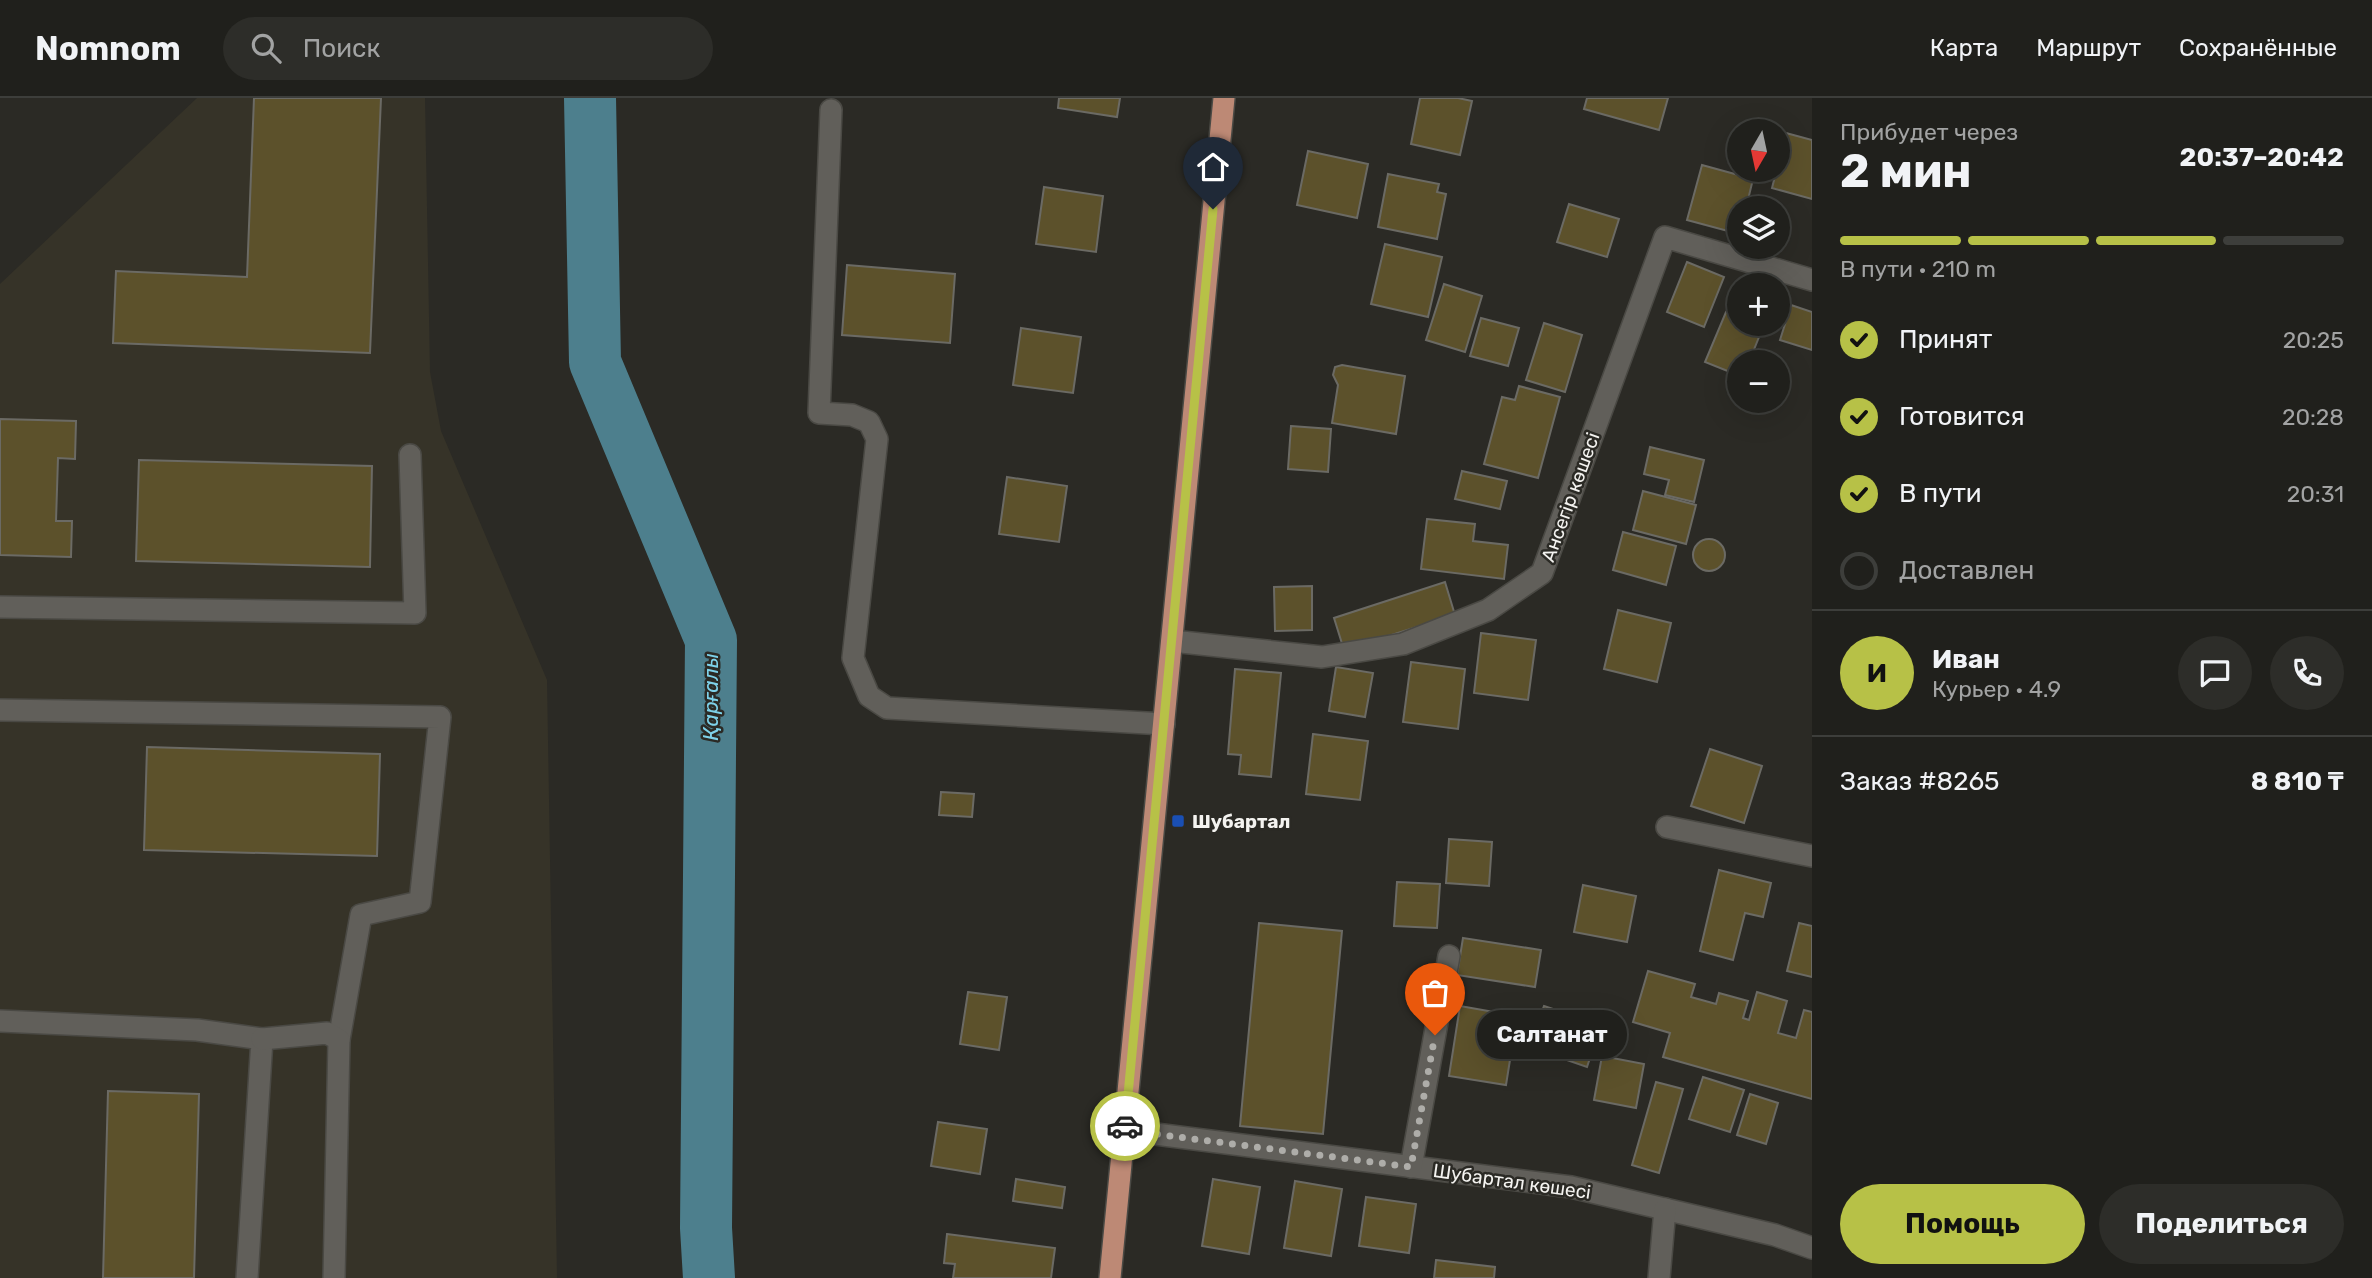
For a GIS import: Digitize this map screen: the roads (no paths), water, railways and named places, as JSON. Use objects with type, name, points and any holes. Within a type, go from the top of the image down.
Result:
[{"type":"main road","points":[[1110,1278],[1224,98]]},
{"type":"street","points":[[831,110],[819,413],[852,415],[869,422],[877,439],[853,657],[869,696],[887,708],[1164,724]]},
{"type":"street","name":"Ансегір көшесі","points":[[1172,640],[1322,657],[1403,644],[1488,610],[1542,573],[1665,237],[1812,280]]},
{"type":"street","points":[[0,607],[415,613],[410,455]]},
{"type":"street","points":[[0,710],[440,717],[419,902],[360,915],[339,1040],[334,1278]]},
{"type":"street","points":[[1667,827],[1812,856]]},
{"type":"street","points":[[1411,1167],[1449,956]]},
{"type":"street","points":[[0,1021],[197,1030],[262,1039],[327,1033],[339,1040]]},
{"type":"street","points":[[247,1278],[262,1039]]},
{"type":"street","name":"Шубартал көшесі","points":[[1124,1130],[1571,1187],[1775,1235],[1812,1248]]},
{"type":"street","points":[[1659,1278],[1665,1209]]},
{"type":"waterway","name":"Қарғалы","points":[[590,98],[595,362],[711,640],[706,1228],[709,1278]]},
{"type":"place","name":"Шубартал","points":[[1178,821]]},
{"type":"place","name":"Салтанат","points":[[1435,1035]]}]
